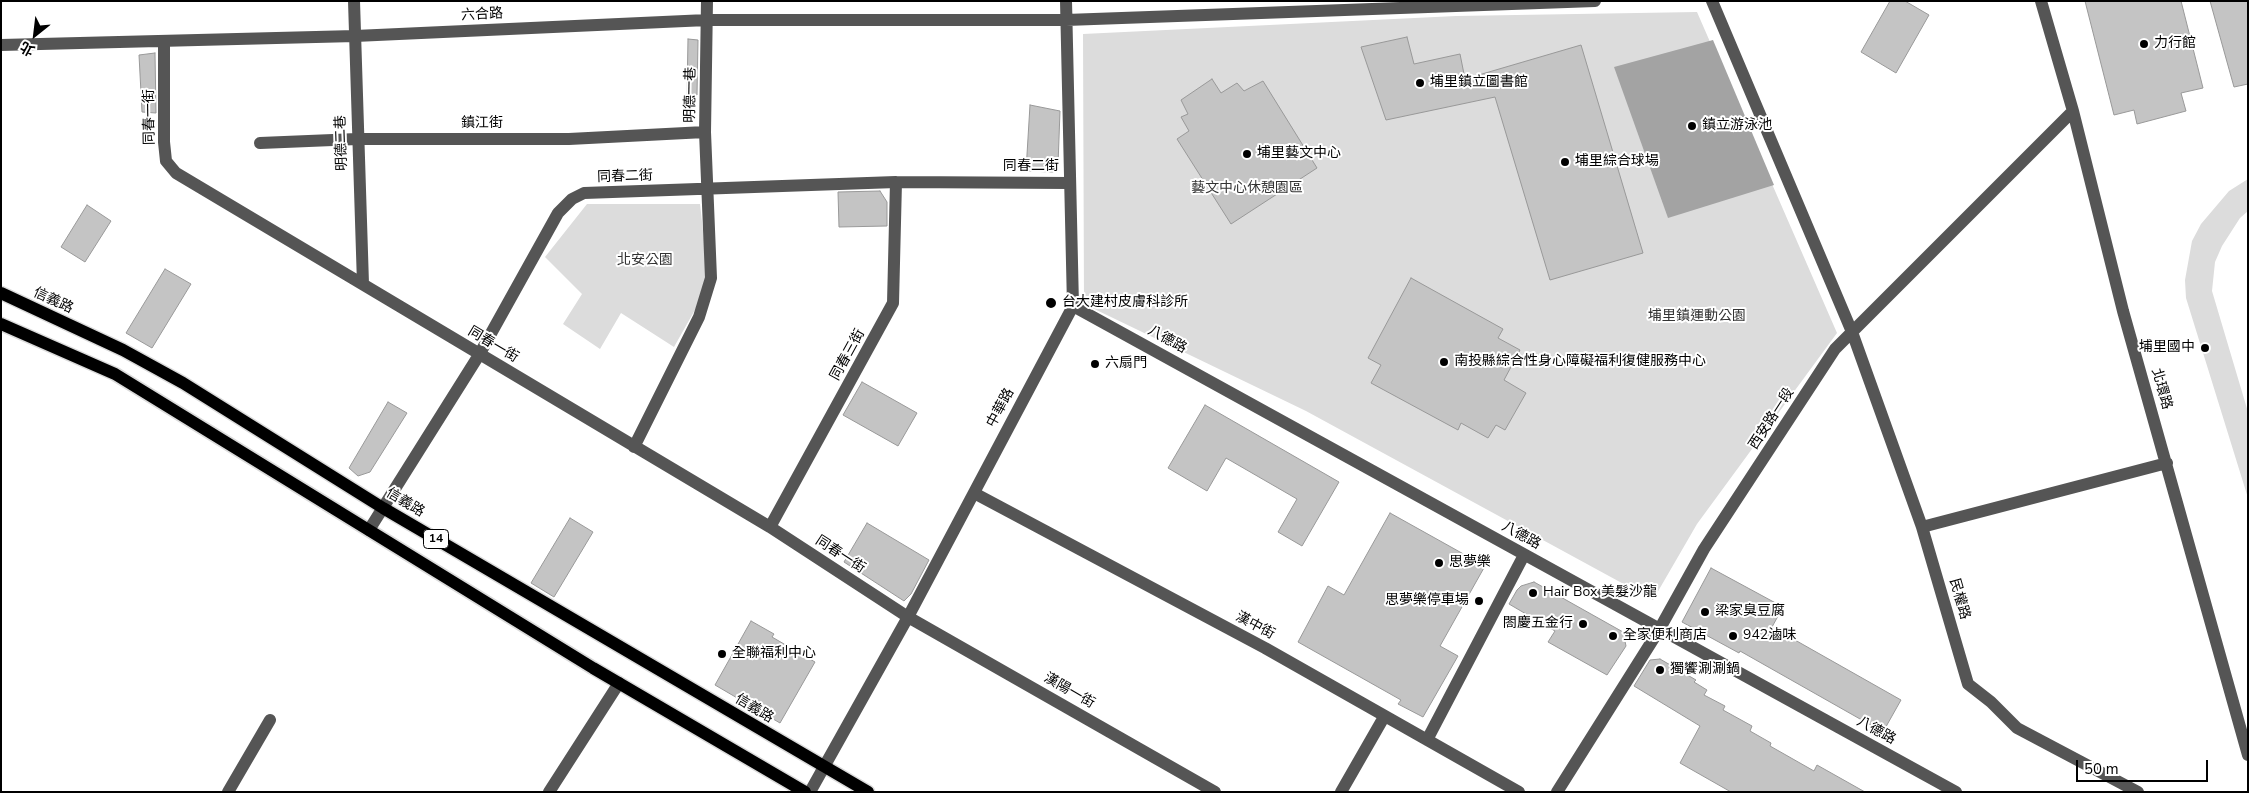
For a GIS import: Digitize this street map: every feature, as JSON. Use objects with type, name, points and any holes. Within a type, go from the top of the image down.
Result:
[{"type":"main road","name":"信義路","points":[[1,293],[123,350],[182,383],[383,508],[868,792]]},
{"type":"main road","name":"14","points":[[1,324],[115,374],[619,683],[804,792]]},
{"type":"street","name":"明德二巷","points":[[354,1],[363,284]]},
{"type":"street","name":"明德一巷","points":[[634,447],[699,317],[711,278],[705,132],[707,1]]},
{"type":"street","name":"中華路","points":[[810,792],[908,617],[1072,306],[1066,1]]},
{"type":"street","name":"六合路","points":[[1,44],[355,36],[707,20],[1066,20],[1594,1]]},
{"type":"street","name":"民權路","points":[[1712,1],[1852,332],[1922,527],[1968,684],[1991,702],[2017,728],[2138,792]]},
{"type":"street","name":"北環路","points":[[2041,1],[2073,111],[2123,311],[2248,755]]},
{"type":"street","name":"同春一街","points":[[164,41],[164,142],[166,161],[176,174],[770,527],[908,617]]},
{"type":"street","name":"西安路一段","points":[[1558,792],[1659,630],[1704,549],[1835,349],[2073,111]]},
{"type":"street","name":"鎮江街","points":[[260,143],[357,138],[569,139],[705,132]]},
{"type":"street","name":"同春二街","points":[[369,530],[479,355],[558,213],[572,199],[584,193],[896,182],[1070,182]]},
{"type":"street","name":"同春三街","points":[[770,527],[893,303],[896,182]]},
{"type":"street","name":"八德路","points":[[1072,306],[1956,792]]},
{"type":"street","points":[[1922,527],[2167,463]]},
{"type":"street","name":"漢中街","points":[[974,493],[1265,648],[1519,792]]},
{"type":"street","points":[[1427,740],[1524,555]]},
{"type":"street","name":"漢陽一街","points":[[908,617],[1215,792]]},
{"type":"street","points":[[549,792],[619,683]]},
{"type":"street","points":[[1340,792],[1384,717]]},
{"type":"street","points":[[228,792],[270,720]]},
{"type":"green space","points":[[1697,12],[1837,333],[1697,524],[1653,600],[1306,411],[1084,304],[1083,34],[1456,16]]},
{"type":"green space","points":[[2248,179],[2248,211],[2240,218],[2222,246],[2215,262],[2212,291],[2248,412],[2248,498],[2186,298],[2185,280],[2192,241],[2201,224],[2229,191]]},
{"type":"green space","name":"北安公園","points":[[587,204],[700,204],[709,285],[674,347],[621,313],[600,349],[563,324],[582,294],[545,257]]},
{"type":"shaded area","name":"鎮立游泳池","points":[[1713,40],[1774,185],[1668,218],[1614,67]]},
{"type":"building","points":[[1890,1],[1905,1],[1929,15],[1896,73],[1861,52]]},
{"type":"building","name":"力行館","points":[[2085,1],[2181,1],[2203,88],[2181,93],[2186,111],[2137,124],[2134,110],[2114,115]]},
{"type":"building","points":[[2210,1],[2248,1],[2248,84],[2234,87]]},
{"type":"building","name":"埔里綜合球場","points":[[1407,37],[1414,64],[1460,54],[1465,79],[1581,45],[1643,253],[1550,280],[1495,97],[1386,120],[1361,47]]},
{"type":"building","points":[[688,39],[698,40],[697,95],[687,94]]},
{"type":"building","points":[[155,53],[156,113],[142,112],[139,55]]},
{"type":"building","name":"埔里藝文中心","points":[[1212,79],[1221,93],[1237,83],[1244,91],[1263,81],[1317,168],[1231,224],[1177,139],[1189,131],[1181,117],[1188,114],[1181,100]]},
{"type":"building","points":[[1030,105],[1060,111],[1058,165],[1054,172],[1026,171]]},
{"type":"building","points":[[880,191],[887,202],[887,226],[839,227],[838,192]]},
{"type":"building","points":[[87,205],[111,221],[85,262],[61,247]]},
{"type":"building","points":[[165,269],[191,284],[152,348],[126,333]]},
{"type":"building","name":"南投縣綜合性身心障礙福利復健服務中心","points":[[1411,278],[1503,329],[1498,338],[1520,350],[1504,380],[1526,393],[1505,430],[1496,425],[1488,438],[1461,423],[1458,430],[1371,383],[1381,365],[1368,358]]},
{"type":"building","points":[[862,382],[917,413],[898,446],[843,415]]},
{"type":"building","points":[[388,402],[407,413],[370,472],[358,476],[349,468]]},
{"type":"building","points":[[1205,405],[1339,482],[1302,546],[1278,532],[1297,499],[1226,458],[1207,491],[1168,468]]},
{"type":"building","points":[[1390,513],[1485,566],[1440,646],[1458,656],[1423,717],[1398,704],[1401,700],[1298,642],[1328,586],[1344,595]]},
{"type":"building","points":[[570,518],[593,532],[554,597],[531,583]]},
{"type":"building","points":[[867,523],[929,560],[911,594],[904,601],[844,562]]},
{"type":"building","points":[[1711,568],[1783,607],[1772,627],[1901,700],[1883,732],[1740,651],[1739,653],[1682,622]]},
{"type":"building","points":[[1534,582],[1623,632],[1626,646],[1607,675],[1548,642],[1555,631],[1509,604],[1521,586]]},
{"type":"building","points":[[751,621],[774,634],[772,637],[815,662],[780,723],[715,685]]},
{"type":"building","points":[[1660,659],[1696,680],[1694,682],[1707,690],[1704,695],[1725,706],[1723,710],[1752,726],[1750,731],[1771,743],[1770,746],[1814,771],[1817,765],[1865,792],[1731,792],[1680,763],[1700,726],[1634,686],[1650,660]]},
{"type":"place","name":"力行館","points":[[2144,44]]},
{"type":"place","name":"埔里鎮立圖書館","points":[[1420,83]]},
{"type":"place","name":"鎮立游泳池","points":[[1692,126]]},
{"type":"place","name":"埔里藝文中心","points":[[1247,154]]},
{"type":"place","name":"埔里綜合球場","points":[[1565,162]]},
{"type":"place","name":"台大建村皮膚科診所","points":[[1051,303]]},
{"type":"place","name":"埔里國中","points":[[2205,348]]},
{"type":"place","name":"南投縣綜合性身心障礙福利復健服務中心","points":[[1444,362]]},
{"type":"place","name":"六扇門","points":[[1095,364]]},
{"type":"place","name":"思夢樂","points":[[1439,563]]},
{"type":"place","name":"Hair Box 美髮沙龍","points":[[1533,593]]},
{"type":"place","name":"思夢樂停車場","points":[[1479,601]]},
{"type":"place","name":"梁家臭豆腐","points":[[1705,612]]},
{"type":"place","name":"閤慶五金行","points":[[1583,624]]},
{"type":"place","name":"全家便利商店","points":[[1613,636]]},
{"type":"place","name":"942滷味","points":[[1733,636]]},
{"type":"place","name":"全聯福利中心","points":[[722,654]]},
{"type":"place","name":"獨饗涮涮鍋","points":[[1660,670]]},
{"type":"park label","name":"藝文中心休憩園區","points":[[1247,189]]},
{"type":"park label","name":"埔里鎮運動公園","points":[[1697,317]]}]
